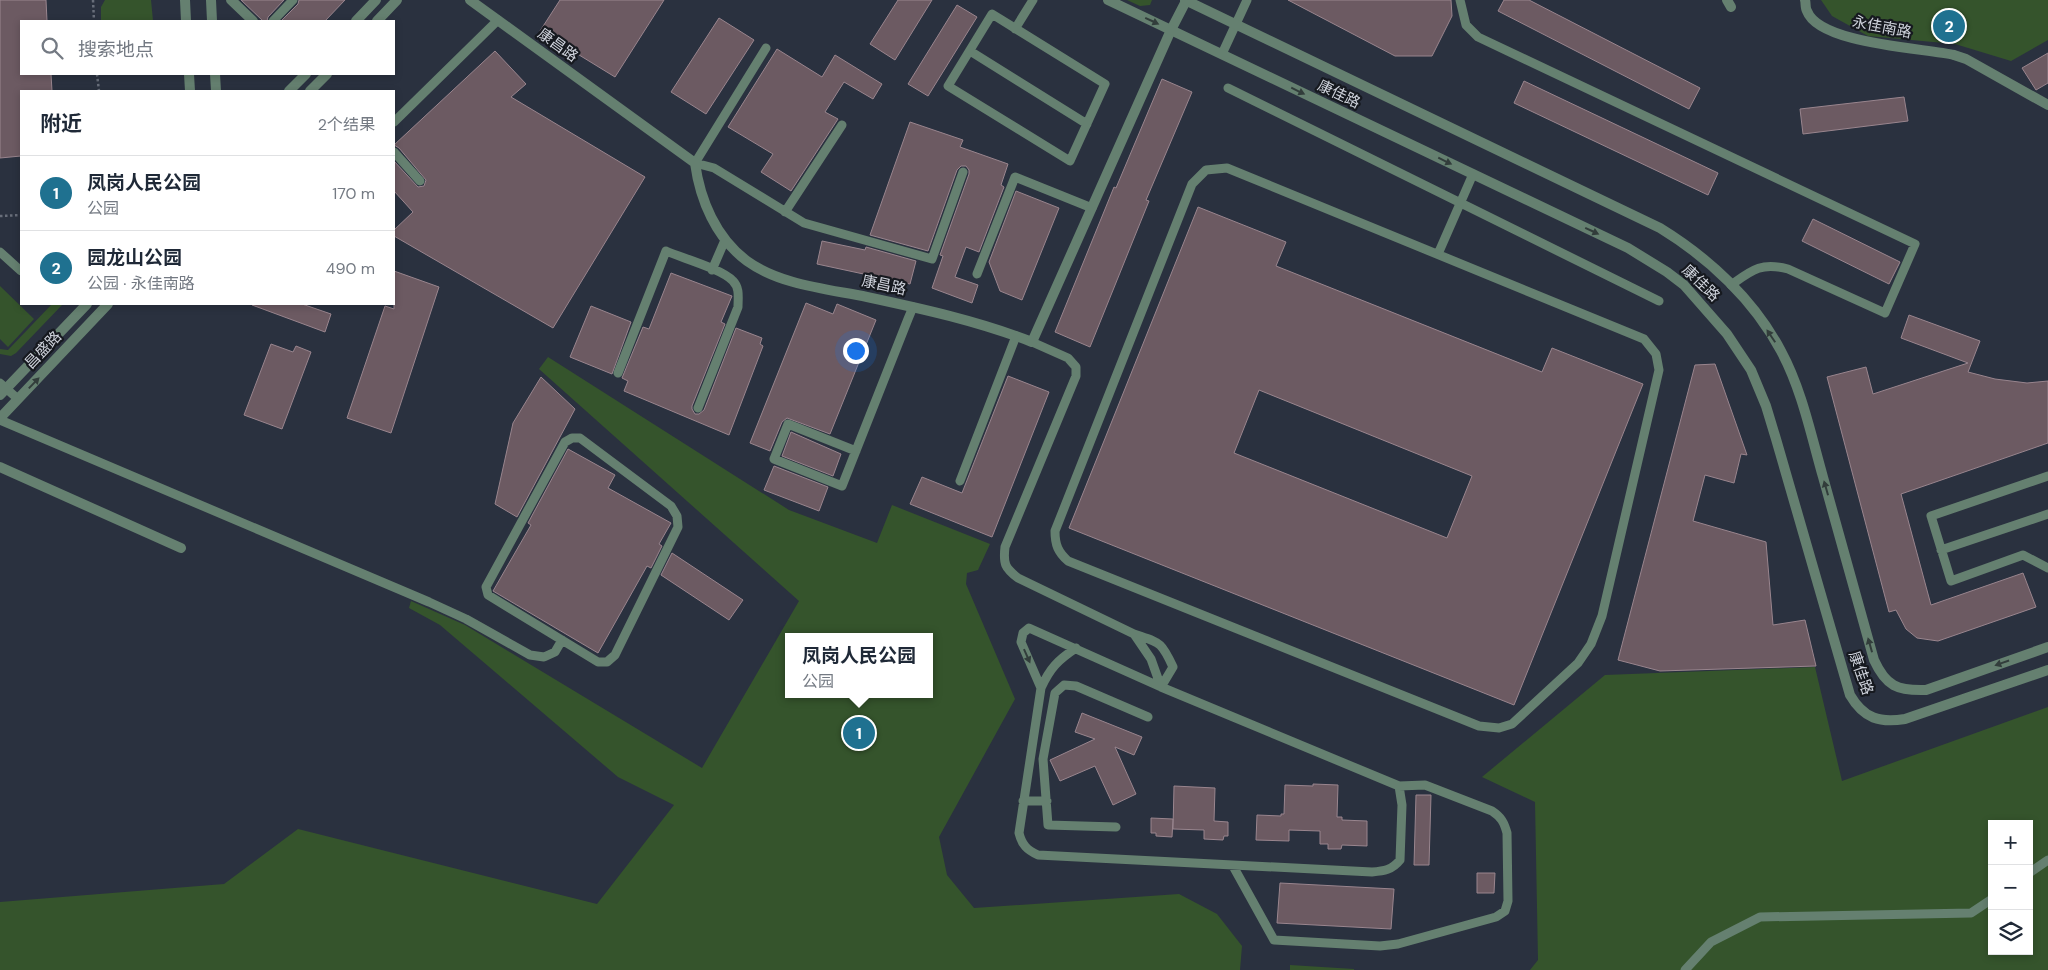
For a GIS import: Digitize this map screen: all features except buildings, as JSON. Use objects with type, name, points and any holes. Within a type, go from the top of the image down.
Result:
[{"type":"street","points":[[185,0],[186,20]]},
{"type":"street","points":[[211,0],[212,20]]},
{"type":"street","points":[[231,0],[252,20]]},
{"type":"street","points":[[357,20],[376,0]]},
{"type":"street","points":[[378,20],[397,0]]},
{"type":"street","name":"康昌路","points":[[470,0],[695,163],[701,195],[716,226],[735,252],[749,263],[779,277],[974,321],[1032,342]]},
{"type":"street","name":"康佳路","points":[[1108,0],[1628,248],[1684,285],[1708,311],[1740,352],[1766,406],[1850,695],[1856,706],[1877,720],[1905,719],[2048,670]]},
{"type":"street","points":[[1032,342],[1186,0]]},
{"type":"street","name":"康佳路","points":[[1186,0],[1660,228],[1691,248],[1731,285],[1758,317],[1780,350],[1796,386],[1874,660],[1881,675],[1894,686],[1909,691],[1926,690],[2048,647]]},
{"type":"street","name":"永佳南路","points":[[1805,0],[1807,12],[1822,27],[1868,43],[1954,55],[1966,59],[2048,104]]},
{"type":"street","points":[[189,75],[190,90]]},
{"type":"street","points":[[215,75],[216,90]]},
{"type":"street","points":[[290,90],[305,75]]},
{"type":"street","points":[[307,75],[314,87],[326,75]]},
{"type":"street","name":"昌盛路","points":[[2,389],[86,305]]},
{"type":"street","name":"昌盛路","points":[[0,419],[107,305]]},
{"type":"street","points":[[0,467],[181,548]]},
{"type":"lane","points":[[274,20],[293,0]]},
{"type":"lane","points":[[1015,28],[1033,0]]},
{"type":"lane","points":[[1222,54],[1247,0]]},
{"type":"lane","points":[[1460,0],[1466,25],[1478,38],[1915,244],[1884,313],[1788,269],[1776,266],[1763,266],[1752,270],[1731,285]]},
{"type":"lane","points":[[992,14],[1015,28],[1106,84],[1070,161],[948,86],[992,14]]},
{"type":"lane","points":[[395,121],[498,20]]},
{"type":"lane","points":[[766,48],[695,163],[714,168],[804,223],[932,259],[963,172]]},
{"type":"lane","points":[[970,51],[1087,124]]},
{"type":"lane","points":[[1228,88],[1659,302]]},
{"type":"lane","points":[[785,212],[842,124]]},
{"type":"lane","points":[[395,153],[420,181]]},
{"type":"lane","points":[[1227,168],[1438,254],[1644,339],[1656,354],[1658,362],[1659,370],[1604,606],[1591,644],[1578,663],[1512,724],[1499,728],[1479,726],[1068,561],[1059,554],[1055,544],[1055,532],[1192,184],[1206,170],[1227,168]]},
{"type":"lane","points":[[1438,254],[1473,174]]},
{"type":"lane","points":[[978,274],[1016,176],[1092,208]]},
{"type":"lane","points":[[712,270],[725,240]]},
{"type":"lane","points":[[618,373],[666,251],[725,275],[734,282],[739,293],[738,307],[698,408]]},
{"type":"lane","points":[[0,252],[20,270]]},
{"type":"lane","points":[[856,451],[788,424],[774,459],[842,486],[856,451],[913,307]]},
{"type":"lane","points":[[960,481],[1016,336]]},
{"type":"lane","points":[[1032,342],[1068,358],[1076,366],[1076,376],[1006,547],[1004,560],[1008,571],[1018,578],[1134,634],[1158,642],[1173,667],[1161,687]]},
{"type":"lane","points":[[2,389],[18,398]]},
{"type":"lane","points":[[0,419],[429,602],[466,619],[530,655],[544,657],[555,652],[562,640]]},
{"type":"lane","points":[[572,438],[580,438],[671,506],[678,516],[678,527],[614,655],[607,662],[598,662],[562,640],[488,596],[486,587],[565,442],[572,438]]},
{"type":"lane","points":[[2048,476],[1931,516],[1950,581],[2023,555],[2048,568]]},
{"type":"lane","points":[[1941,550],[2048,514]]},
{"type":"lane","points":[[1041,688],[1021,642],[1023,633],[1028,628],[1161,687],[1398,786],[1425,785],[1492,811],[1505,824],[1507,833],[1508,902],[1505,912],[1496,917],[1398,944],[1380,946],[1274,940],[1234,866]]},
{"type":"lane","points":[[1134,634],[1151,660],[1161,687]]},
{"type":"lane","points":[[1076,648],[1048,672],[1041,688],[1019,833],[1022,844],[1028,851],[1038,855],[1234,866],[1372,872],[1388,870],[1400,860],[1401,852],[1402,805],[1398,786]]},
{"type":"lane","points":[[1116,827],[1048,825],[1044,759],[1055,693],[1064,685],[1076,686],[1148,717]]},
{"type":"lane","points":[[1023,801],[1047,801]]},
{"type":"lane","points":[[2033,870],[2048,860]]},
{"type":"lane","points":[[1685,970],[1711,942],[1760,917],[1972,913],[1988,902]]},
{"type":"path","points":[[93,0],[94,20]]},
{"type":"path","points":[[97,75],[98,90]]},
{"type":"path","points":[[0,216],[20,215]]},
{"type":"green space","points":[[105,0],[151,0],[153,20],[101,20],[101,7]]},
{"type":"green space","points":[[1127,0],[1152,0],[1150,5],[1140,6]]},
{"type":"green space","points":[[1821,0],[2048,0],[2048,40],[2011,61],[1955,44],[1868,36],[1832,16]]},
{"type":"green space","points":[[0,286],[34,319],[8,347],[0,339]]},
{"type":"green space","points":[[51,305],[62,305],[16,353],[11,356],[0,354],[0,349],[8,350]]},
{"type":"green space","points":[[548,357],[789,510],[877,543],[892,505],[990,544],[978,570],[967,573],[966,584],[1015,699],[939,837],[947,875],[974,908],[1179,894],[1217,914],[1242,946],[1240,970],[0,970],[0,902],[224,884],[298,829],[597,904],[674,805],[618,777],[440,625],[409,608],[411,601],[465,625],[702,768],[799,601],[539,369]]},
{"type":"green space","points":[[1815,667],[1842,781],[2048,707],[2048,970],[1530,970],[1538,960],[1535,802],[1482,777],[1605,675]]},
{"type":"green space","points":[[1290,965],[1354,969],[1354,970],[1290,970]]},
{"type":"place","name":"园龙山公园","points":[[1949,26]]},
{"type":"place","name":"凤岗人民公园","points":[[859,733]]}]
